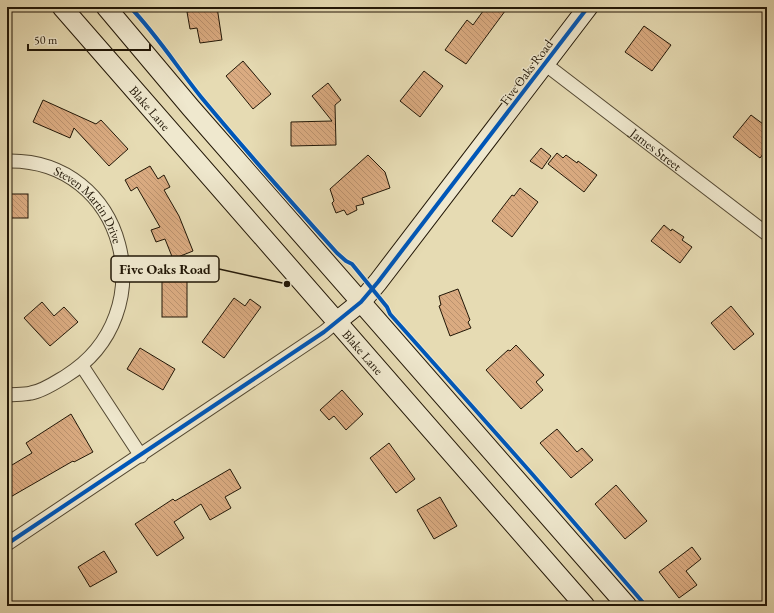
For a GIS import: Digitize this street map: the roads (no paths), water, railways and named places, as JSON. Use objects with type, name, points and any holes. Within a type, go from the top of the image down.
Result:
[{"type":"main road","points":[[106,7],[191,108],[626,606]]},
{"type":"main road","name":"Five Oaks Road","points":[[336,322],[360,302],[378,282],[588,7]]},
{"type":"main road","name":"Blake Lane","points":[[65,11],[585,606]]},
{"type":"street","name":"James Street","points":[[545,64],[767,234]]},
{"type":"street","name":"Steven Martin Drive","points":[[7,161],[29,162],[52,168],[71,179],[88,193],[98,203],[114,231],[121,253],[123,273],[120,305],[114,322],[104,341],[82,366],[53,384],[32,393],[7,395]]},
{"type":"street","name":"Five Oaks Road","points":[[7,544],[141,456],[324,332],[336,322]]},
{"type":"street","points":[[82,366],[141,456]]},
{"type":"place","name":"Five Oaks Road","points":[[287,284]]}]
